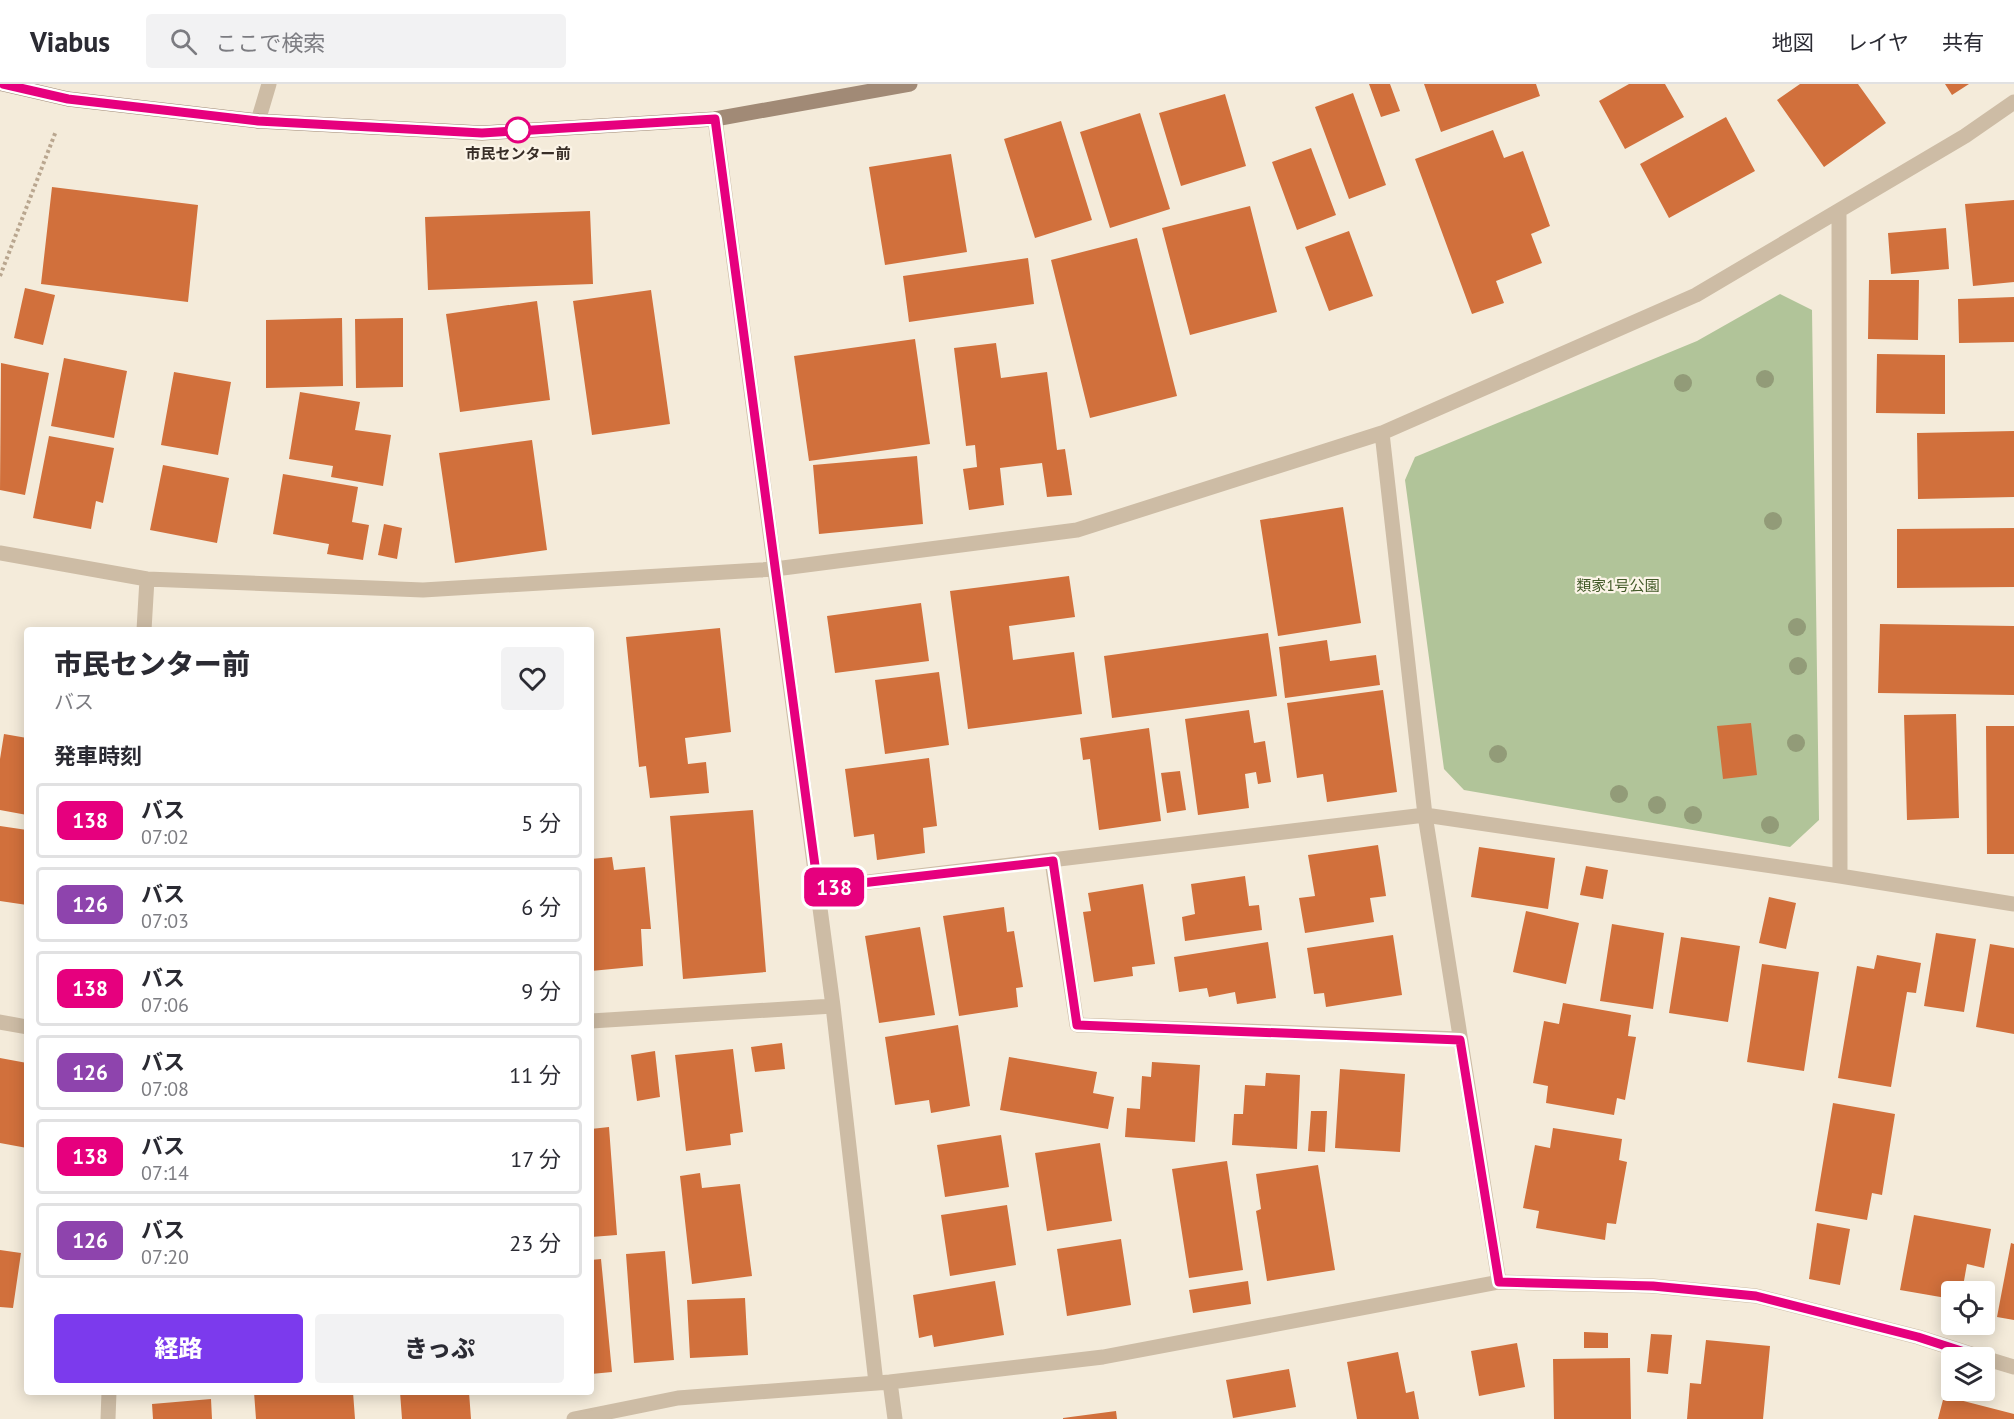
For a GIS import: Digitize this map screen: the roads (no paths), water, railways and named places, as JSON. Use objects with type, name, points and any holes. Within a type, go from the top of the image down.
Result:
[{"type":"street","points":[[3,84],[68,99],[258,121],[482,133],[715,119],[910,84]]},
{"type":"street","points":[[258,121],[269,84]]},
{"type":"street","points":[[0,553],[147,579],[423,590],[775,569],[1077,530],[1382,433],[1696,295],[1965,136],[2014,102]]},
{"type":"street","points":[[715,119],[883,1382],[895,1419]]},
{"type":"street","points":[[1839,211],[1840,876]]},
{"type":"street","points":[[1382,433],[1425,815],[1499,1282]]},
{"type":"street","points":[[144,627],[147,579]]},
{"type":"street","points":[[818,888],[1425,815],[2014,904]]},
{"type":"street","points":[[1053,861],[1077,1025],[1460,1040]]},
{"type":"street","points":[[594,1021],[833,1006]]},
{"type":"street","points":[[0,1022],[24,1026]]},
{"type":"street","points":[[574,1419],[678,1398],[883,1382],[1103,1357],[1499,1282],[1653,1286],[1756,1296],[1949,1347]]},
{"type":"street","points":[[1995,1361],[2014,1367]]},
{"type":"street","points":[[108,1419],[109,1395]]},
{"type":"place","name":"市民センター前","points":[[518,130]]},
{"type":"park label","name":"類家1号公園","points":[[1618,586]]}]
